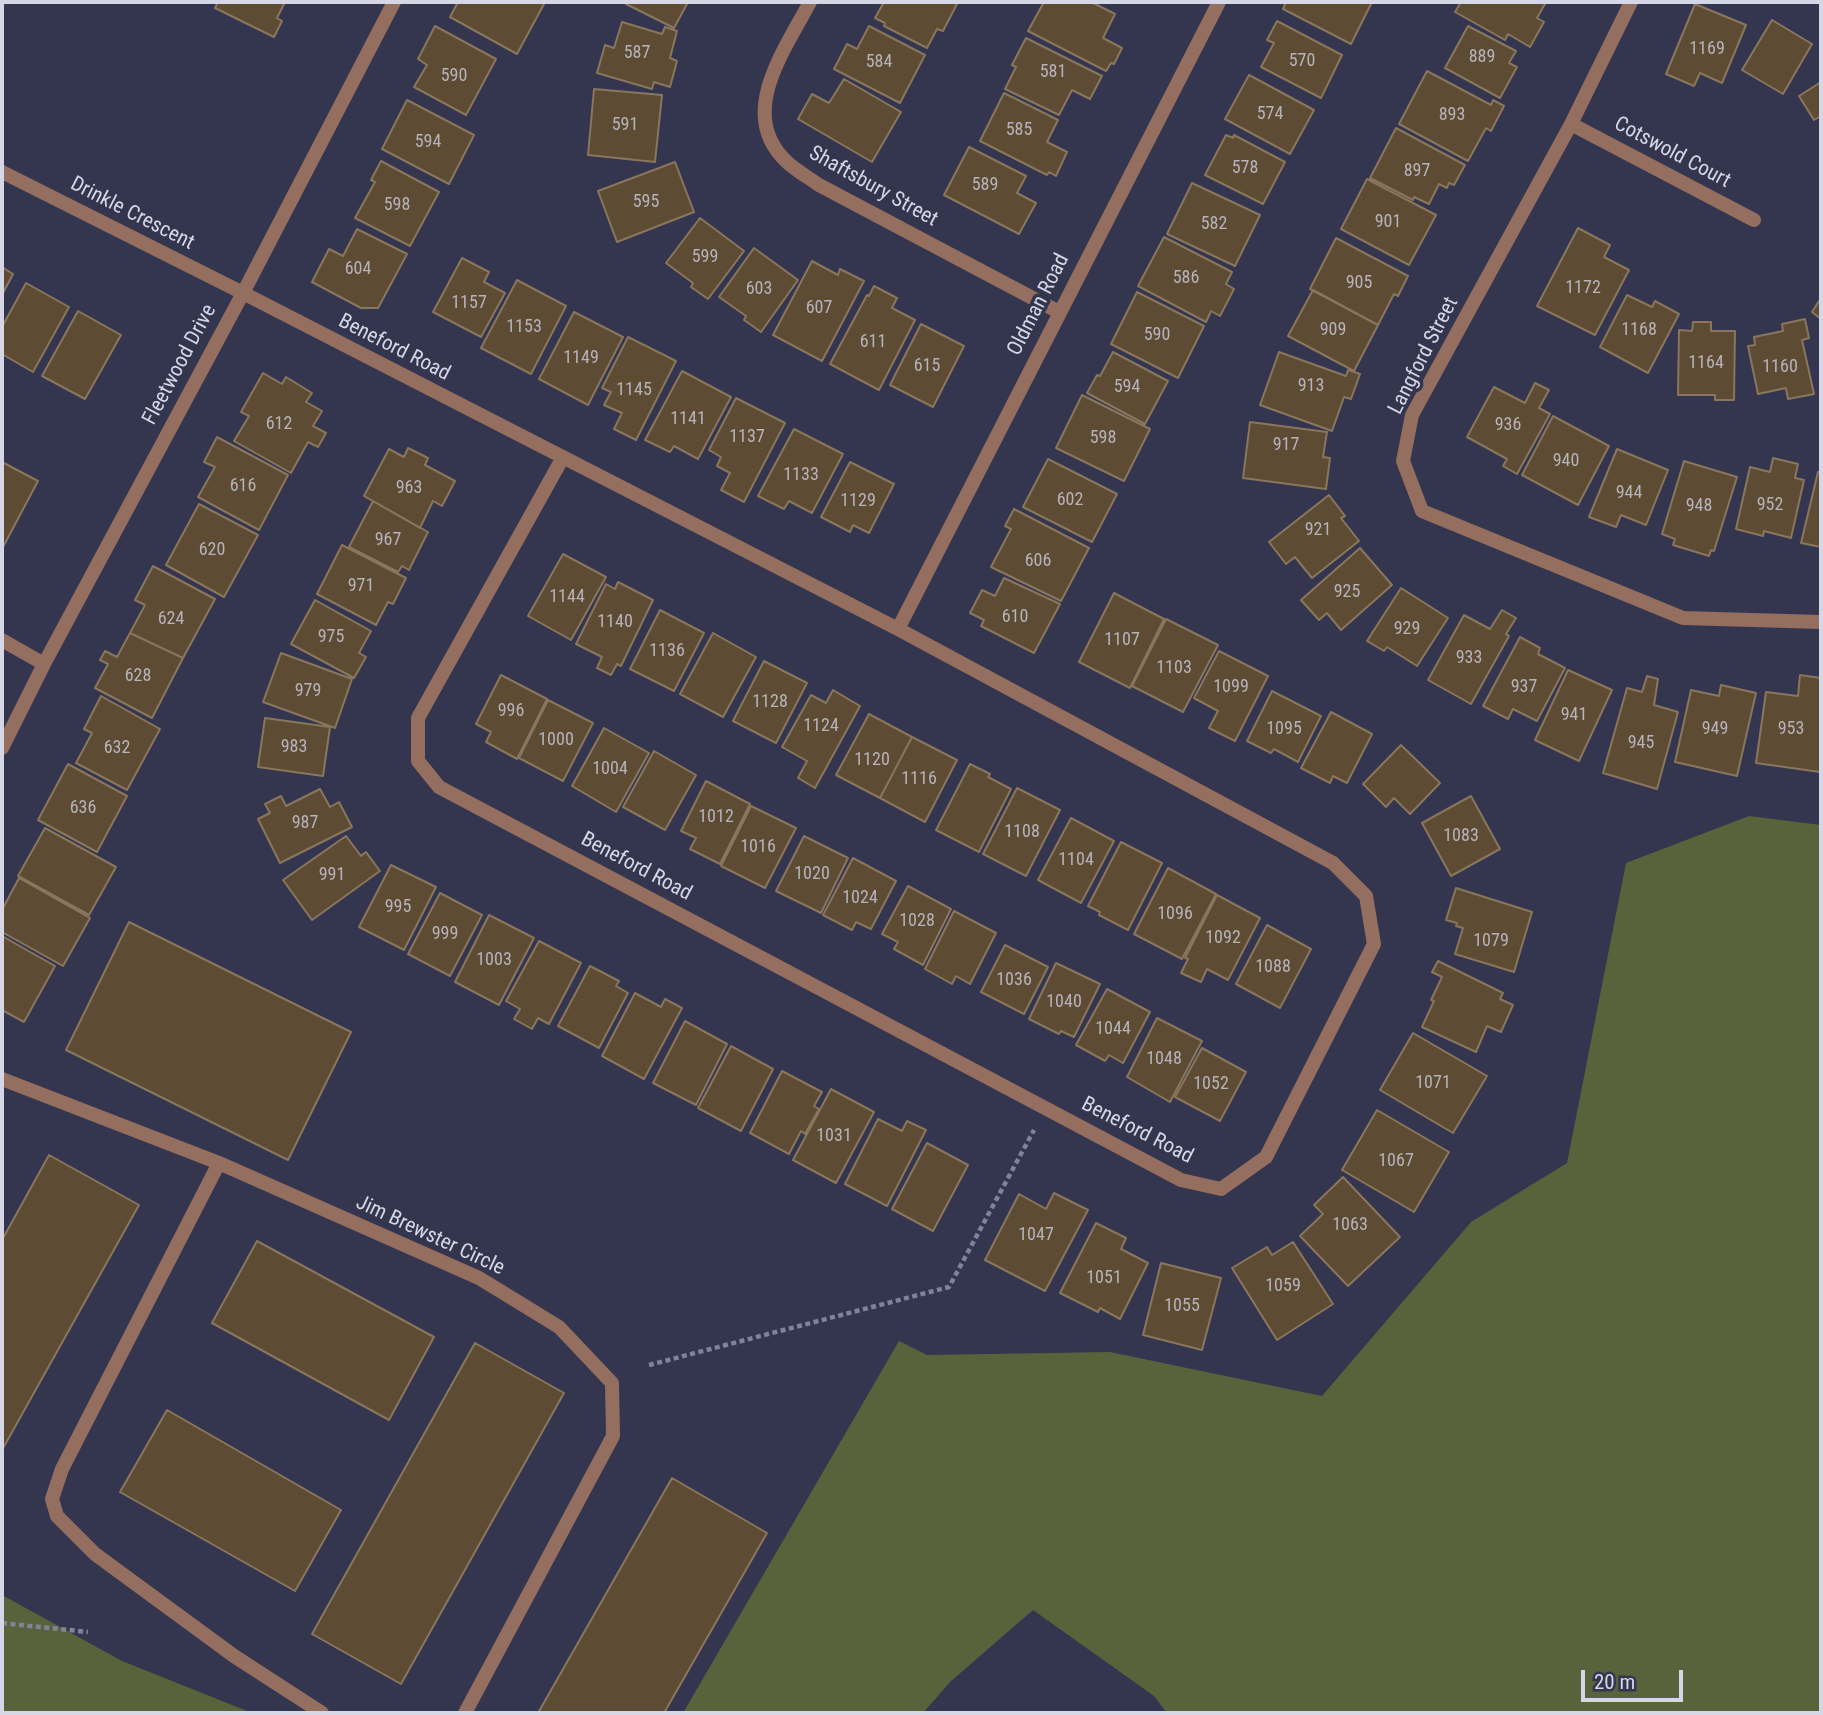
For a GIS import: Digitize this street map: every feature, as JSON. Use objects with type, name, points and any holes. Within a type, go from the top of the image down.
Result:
[{"type":"street","name":"Fleetwood Drive","points":[[2,748],[394,2]]},
{"type":"street","name":"Shaftsbury Street","points":[[810,2],[774,71],[764,97],[764,121],[772,142],[787,162],[819,185],[1059,312]]},
{"type":"street","name":"Oldman Road","points":[[898,629],[1219,2]]},
{"type":"street","name":"Langford Street","points":[[1631,2],[1571,124],[1412,415],[1403,461],[1422,511],[1684,618],[1821,622]]},
{"type":"street","name":"Cotswold Court","points":[[1571,124],[1754,220]]},
{"type":"street","name":"Drinkle Crescent","points":[[2,172],[243,293]]},
{"type":"street","name":"Beneford Road","points":[[243,293],[562,459],[898,629],[1333,863],[1366,897],[1374,944],[1266,1157],[1221,1189],[1181,1180],[439,787],[418,761],[418,718],[562,459]]},
{"type":"street","points":[[2,640],[44,664]]},
{"type":"street","name":"Jim Brewster Circle","points":[[2,1079],[219,1163],[478,1278],[559,1327],[612,1383],[613,1436],[465,1713]]},
{"type":"street","points":[[219,1163],[62,1469],[52,1499],[57,1516],[95,1554],[234,1656],[322,1713]]},
{"type":"path","points":[[649,1365],[949,1287],[1046,1108]]},
{"type":"path","points":[[2,1623],[88,1632]]},
{"type":"green space","points":[[1749,816],[1821,825],[1821,1713],[1167,1713],[1154,1696],[1033,1610],[950,1682],[923,1713],[683,1713],[899,1341],[927,1355],[1110,1352],[1322,1396],[1471,1222],[1567,1163],[1626,863]]},
{"type":"green space","points":[[2,1595],[122,1661],[252,1713],[2,1713]]},
{"type":"building","points":[[218,2],[285,2],[277,18],[282,21],[274,37],[215,8]]},
{"type":"building","points":[[458,2],[544,4],[517,54],[450,17]]},
{"type":"building","points":[[688,2],[674,28],[626,4]]},
{"type":"building","points":[[884,2],[958,2],[943,31],[937,29],[927,48],[884,26],[885,23],[875,18]]},
{"type":"building","points":[[1044,2],[1091,2],[1115,14],[1103,38],[1122,48],[1114,64],[1111,63],[1106,71],[1028,31]]},
{"type":"building","points":[[1286,2],[1372,2],[1351,44],[1283,9]]},
{"type":"building","points":[[1461,2],[1546,2],[1537,18],[1544,22],[1530,47],[1508,34],[1505,40],[1455,12]]},
{"type":"building","points":[[1695,4],[1746,25],[1722,83],[1700,73],[1694,86],[1666,74]]},
{"type":"building","points":[[1772,20],[1812,44],[1783,94],[1742,70]]},
{"type":"building","points":[[1277,21],[1342,55],[1321,98],[1261,67],[1274,43],[1267,40]]},
{"type":"building","points":[[622,22],[662,34],[665,27],[677,31],[670,58],[677,61],[670,87],[654,82],[652,89],[597,73],[605,45],[614,48]]},
{"type":"building","points":[[435,26],[496,59],[466,115],[414,87],[427,65],[418,59]]},
{"type":"building","points":[[869,26],[925,55],[900,103],[834,69],[847,44],[857,49]]},
{"type":"building","points":[[1468,26],[1516,51],[1509,63],[1517,67],[1500,98],[1445,68]]},
{"type":"building","points":[[1026,38],[1102,76],[1090,99],[1072,90],[1059,115],[1005,89],[1016,67],[1012,65]]},
{"type":"building","points":[[1427,71],[1491,105],[1493,100],[1504,106],[1491,131],[1486,128],[1468,161],[1399,124]]},
{"type":"building","points":[[1249,75],[1314,110],[1290,154],[1225,119]]},
{"type":"building","points":[[844,79],[901,112],[872,162],[798,119],[812,94],[829,103]]},
{"type":"building","points":[[1821,82],[1821,116],[1814,120],[1799,96]]},
{"type":"building","points":[[594,89],[662,95],[655,162],[588,155]]},
{"type":"building","points":[[1004,93],[1058,120],[1047,142],[1067,152],[1056,176],[1049,172],[1047,175],[980,141]]},
{"type":"building","points":[[407,100],[474,135],[449,184],[382,149]]},
{"type":"building","points":[[1396,128],[1465,165],[1454,185],[1449,183],[1447,188],[1439,184],[1429,204],[1414,197],[1413,200],[1370,178]]},
{"type":"building","points":[[1226,135],[1233,138],[1234,135],[1285,162],[1263,204],[1205,175]]},
{"type":"building","points":[[969,147],[1026,176],[1017,193],[1036,203],[1019,234],[944,195]]},
{"type":"building","points":[[381,161],[439,192],[410,246],[355,218],[375,182],[371,180]]},
{"type":"building","points":[[675,162],[694,212],[617,242],[598,191]]},
{"type":"building","points":[[1367,179],[1436,215],[1409,265],[1341,229]]},
{"type":"building","points":[[1192,183],[1260,215],[1235,266],[1167,234]]},
{"type":"building","points":[[700,218],[744,251],[708,299],[691,287],[693,283],[666,263]]},
{"type":"building","points":[[1578,228],[1610,245],[1604,257],[1629,270],[1595,335],[1537,306]]},
{"type":"building","points":[[357,229],[407,254],[378,308],[361,308],[312,282],[329,249],[343,256]]},
{"type":"building","points":[[1164,237],[1232,272],[1226,284],[1234,289],[1220,316],[1211,311],[1206,322],[1138,286]]},
{"type":"building","points":[[1336,238],[1408,276],[1398,296],[1394,294],[1378,325],[1310,289]]},
{"type":"building","points":[[754,248],[798,280],[761,332],[744,320],[746,316],[719,297]]},
{"type":"building","points":[[462,258],[489,272],[484,282],[505,293],[481,337],[433,312]]},
{"type":"building","points":[[812,261],[838,275],[840,269],[864,281],[822,361],[773,335]]},
{"type":"building","points":[[2,267],[13,274],[2,295]]},
{"type":"building","points":[[517,280],[566,306],[531,374],[481,348]]},
{"type":"building","points":[[26,283],[69,307],[33,372],[2,354],[2,327]]},
{"type":"building","points":[[874,286],[897,298],[892,308],[915,320],[879,390],[830,364]]},
{"type":"building","points":[[1313,290],[1378,325],[1354,371],[1288,336]]},
{"type":"building","points":[[1137,292],[1204,326],[1178,378],[1111,344]]},
{"type":"building","points":[[1627,295],[1652,307],[1655,301],[1679,314],[1648,373],[1600,347]]},
{"type":"building","points":[[1821,298],[1821,319],[1812,312]]},
{"type":"building","points":[[78,311],[121,335],[85,399],[42,376]]},
{"type":"building","points":[[574,312],[623,337],[588,405],[539,379]]},
{"type":"building","points":[[1805,319],[1809,338],[1802,340],[1814,394],[1788,399],[1786,388],[1758,394],[1748,346],[1755,345],[1754,337],[1783,331],[1782,324]]},
{"type":"building","points":[[1693,322],[1711,322],[1711,331],[1735,331],[1734,400],[1715,400],[1715,395],[1678,395],[1679,330],[1692,331]]},
{"type":"building","points":[[921,324],[964,346],[933,407],[890,385]]},
{"type":"building","points":[[628,337],[676,361],[636,440],[614,429],[622,413],[604,405],[611,392],[602,388]]},
{"type":"building","points":[[1113,352],[1168,381],[1145,424],[1087,393]]},
{"type":"building","points":[[1279,352],[1346,376],[1348,370],[1360,374],[1351,399],[1344,397],[1332,431],[1260,405]]},
{"type":"building","points":[[682,371],[731,397],[698,459],[674,446],[670,452],[645,440]]},
{"type":"building","points":[[263,373],[282,384],[286,377],[312,393],[306,402],[322,411],[313,426],[326,433],[318,447],[308,442],[291,473],[234,441],[249,416],[241,412]]},
{"type":"building","points":[[1535,383],[1549,390],[1539,408],[1550,414],[1517,474],[1503,466],[1507,459],[1467,437],[1494,387],[1525,403]]},
{"type":"building","points":[[1082,395],[1150,429],[1124,481],[1056,448]]},
{"type":"building","points":[[736,398],[785,423],[744,502],[721,490],[730,473],[717,466],[721,457],[709,450]]},
{"type":"building","points":[[1553,416],[1609,446],[1578,505],[1522,475]]},
{"type":"building","points":[[1250,422],[1327,432],[1323,457],[1330,458],[1326,489],[1243,478]]},
{"type":"building","points":[[794,429],[843,454],[812,513],[789,501],[784,509],[758,496]]},
{"type":"building","points":[[217,437],[288,475],[259,530],[198,497],[215,467],[204,462]]},
{"type":"building","points":[[408,448],[428,458],[425,465],[455,481],[442,506],[433,501],[420,528],[364,496],[389,449],[404,457]]},
{"type":"building","points":[[1617,449],[1668,470],[1646,525],[1621,515],[1616,527],[1589,517]]},
{"type":"building","points":[[1773,458],[1798,464],[1795,478],[1804,480],[1791,538],[1764,531],[1763,536],[1736,529],[1750,467],[1770,472]]},
{"type":"building","points":[[1048,459],[1117,494],[1092,542],[1023,507]]},
{"type":"building","points":[[1684,461],[1737,477],[1714,551],[1711,550],[1709,556],[1673,545],[1675,539],[1662,534]]},
{"type":"building","points":[[2,462],[38,481],[2,549]]},
{"type":"building","points":[[850,462],[894,484],[869,533],[853,525],[850,532],[821,517]]},
{"type":"building","points":[[1818,472],[1821,473],[1821,547],[1801,543]]},
{"type":"building","points":[[1329,495],[1345,516],[1341,518],[1359,541],[1312,578],[1295,557],[1286,564],[1269,542]]},
{"type":"building","points":[[373,501],[428,532],[409,570],[402,566],[398,572],[349,547]]},
{"type":"building","points":[[199,504],[258,535],[224,597],[166,565]]},
{"type":"building","points":[[1014,509],[1089,548],[1061,601],[991,567],[1011,529],[1005,526]]},
{"type":"building","points":[[342,545],[406,578],[393,604],[388,602],[376,625],[317,594]]},
{"type":"building","points":[[1360,548],[1392,585],[1341,630],[1327,613],[1319,620],[1301,600]]},
{"type":"building","points":[[563,554],[606,577],[571,640],[528,616]]},
{"type":"building","points":[[153,566],[215,599],[183,658],[130,633],[145,605],[135,600]]},
{"type":"building","points":[[1004,578],[1060,604],[1034,653],[981,626],[984,620],[970,613],[982,590],[995,596]]},
{"type":"building","points":[[618,582],[653,600],[621,666],[617,664],[611,675],[597,668],[602,657],[576,644],[606,584],[615,589]]},
{"type":"building","points":[[1401,588],[1448,618],[1417,666],[1387,647],[1384,651],[1367,641]]},
{"type":"building","points":[[1114,593],[1164,619],[1130,688],[1079,662]]},
{"type":"building","points":[[315,600],[371,631],[359,653],[366,657],[354,678],[291,644]]},
{"type":"building","points":[[660,610],[704,633],[674,691],[630,669]]},
{"type":"building","points":[[1502,610],[1516,618],[1506,634],[1509,636],[1471,704],[1428,680],[1464,615],[1490,629]]},
{"type":"building","points":[[1166,619],[1218,645],[1183,712],[1132,686]]},
{"type":"building","points":[[130,633],[183,658],[152,718],[95,688],[108,664],[100,660],[105,651],[117,657]]},
{"type":"building","points":[[713,633],[756,657],[723,717],[680,694]]},
{"type":"building","points":[[1520,637],[1540,648],[1538,654],[1565,668],[1537,721],[1513,709],[1508,719],[1483,706]]},
{"type":"building","points":[[1219,651],[1268,676],[1235,741],[1209,728],[1218,711],[1194,698]]},
{"type":"building","points":[[281,653],[352,679],[335,728],[263,702]]},
{"type":"building","points":[[764,661],[807,683],[776,743],[733,721]]},
{"type":"building","points":[[1568,670],[1612,690],[1579,761],[1535,740]]},
{"type":"building","points":[[501,675],[547,699],[517,759],[486,742],[491,732],[476,724]]},
{"type":"building","points":[[1800,675],[1821,678],[1820,772],[1756,763],[1766,692],[1798,696]]},
{"type":"building","points":[[1647,676],[1658,679],[1654,705],[1678,712],[1657,789],[1603,773],[1627,688],[1642,692]]},
{"type":"building","points":[[1721,685],[1756,693],[1737,776],[1675,762],[1691,690],[1719,696]]},
{"type":"building","points":[[833,690],[860,706],[815,788],[798,778],[807,761],[782,747],[811,695],[826,703]]},
{"type":"building","points":[[1272,691],[1321,716],[1298,762],[1274,749],[1271,753],[1247,741]]},
{"type":"building","points":[[101,696],[160,729],[127,790],[76,763],[92,733],[84,729]]},
{"type":"building","points":[[548,700],[593,723],[563,781],[519,758]]},
{"type":"building","points":[[1331,712],[1372,734],[1347,783],[1333,776],[1330,783],[1301,768]]},
{"type":"building","points":[[869,714],[912,737],[880,798],[836,775]]},
{"type":"building","points":[[265,718],[330,727],[323,776],[258,767]]},
{"type":"building","points":[[604,728],[649,753],[616,812],[572,786]]},
{"type":"building","points":[[912,737],[957,760],[925,822],[880,798]]},
{"type":"building","points":[[1401,745],[1440,783],[1410,814],[1394,798],[1386,807],[1363,784]]},
{"type":"building","points":[[654,751],[696,775],[665,830],[623,807]]},
{"type":"building","points":[[68,764],[127,796],[97,852],[38,820]]},
{"type":"building","points":[[970,764],[1011,789],[979,852],[936,830]]},
{"type":"building","points":[[706,781],[750,804],[720,864],[690,849],[696,838],[681,831]]},
{"type":"building","points":[[1017,788],[1060,810],[1026,876],[983,854]]},
{"type":"building","points":[[320,789],[330,807],[339,802],[352,827],[280,863],[258,819],[270,813],[265,804],[281,796],[286,806]]},
{"type":"building","points":[[1471,796],[1500,849],[1451,876],[1422,823]]},
{"type":"building","points":[[751,806],[796,828],[765,888],[721,866]]},
{"type":"building","points":[[1071,818],[1114,841],[1081,903],[1038,880]]},
{"type":"building","points":[[45,828],[116,867],[89,915],[18,876]]},
{"type":"building","points":[[346,836],[361,856],[366,852],[380,871],[312,920],[283,880]]},
{"type":"building","points":[[804,836],[848,858],[821,913],[776,891]]},
{"type":"building","points":[[1121,842],[1162,863],[1128,930],[1088,906]]},
{"type":"building","points":[[853,858],[896,881],[871,929],[856,922],[852,930],[823,915]]},
{"type":"building","points":[[391,865],[436,887],[404,950],[359,927]]},
{"type":"building","points":[[1168,868],[1216,894],[1182,959],[1134,934]]},
{"type":"building","points":[[19,878],[90,918],[63,966],[2,932],[2,910]]},
{"type":"building","points":[[908,886],[951,909],[923,965],[894,949],[898,942],[882,934]]},
{"type":"building","points":[[1456,888],[1532,912],[1514,972],[1455,954],[1463,928],[1446,920]]},
{"type":"building","points":[[440,893],[482,915],[450,976],[408,954]]},
{"type":"building","points":[[1217,895],[1260,918],[1228,980],[1207,969],[1201,982],[1181,973],[1188,959],[1185,958]]},
{"type":"building","points":[[954,911],[996,933],[970,984],[956,976],[952,984],[925,969]]},
{"type":"building","points":[[489,915],[534,938],[499,1005],[455,982]]},
{"type":"building","points":[[129,922],[351,1032],[288,1160],[66,1050]]},
{"type":"building","points":[[1267,925],[1311,949],[1280,1008],[1236,984]]},
{"type":"building","points":[[2,936],[55,966],[24,1022],[2,1010]]},
{"type":"building","points":[[539,941],[581,963],[549,1024],[538,1018],[532,1029],[514,1019],[520,1009],[506,1001]]},
{"type":"building","points":[[1005,945],[1048,967],[1024,1014],[981,992]]},
{"type":"building","points":[[1438,961],[1503,993],[1500,999],[1513,1005],[1501,1032],[1487,1026],[1476,1052],[1422,1027],[1442,977],[1432,972]]},
{"type":"building","points":[[1056,963],[1100,984],[1074,1037],[1061,1031],[1059,1034],[1029,1019]]},
{"type":"building","points":[[590,966],[619,981],[616,986],[628,993],[599,1048],[558,1026]]},
{"type":"building","points":[[1107,989],[1150,1012],[1123,1063],[1109,1055],[1105,1061],[1076,1045]]},
{"type":"building","points":[[635,993],[661,1007],[665,999],[682,1008],[644,1079],[602,1056]]},
{"type":"building","points":[[1157,1018],[1202,1041],[1170,1102],[1127,1077]]},
{"type":"building","points":[[685,1021],[727,1044],[696,1105],[653,1083]]},
{"type":"building","points":[[1413,1033],[1487,1076],[1453,1133],[1380,1090]]},
{"type":"building","points":[[731,1046],[773,1069],[741,1131],[698,1108]]},
{"type":"building","points":[[1202,1048],[1246,1072],[1220,1121],[1175,1097]]},
{"type":"building","points":[[782,1071],[822,1092],[814,1106],[819,1109],[805,1134],[801,1131],[789,1154],[750,1133]]},
{"type":"building","points":[[831,1089],[874,1112],[836,1183],[793,1160]]},
{"type":"building","points":[[1377,1110],[1449,1152],[1414,1212],[1342,1170]]},
{"type":"building","points":[[878,1119],[902,1131],[907,1121],[926,1130],[887,1206],[845,1184]]},
{"type":"building","points":[[927,1143],[968,1165],[933,1231],[892,1209]]},
{"type":"building","points":[[49,1155],[139,1205],[2,1450],[2,1240]]},
{"type":"building","points":[[1343,1177],[1400,1237],[1348,1286],[1300,1236],[1323,1214],[1314,1205]]},
{"type":"building","points":[[1054,1193],[1088,1210],[1045,1291],[985,1260],[1019,1194],[1046,1209]]},
{"type":"building","points":[[1096,1223],[1126,1238],[1121,1249],[1148,1263],[1120,1319],[1100,1308],[1098,1312],[1060,1293]]},
{"type":"building","points":[[257,1241],[434,1337],[389,1420],[212,1323]]},
{"type":"building","points":[[1293,1242],[1333,1304],[1277,1340],[1232,1268],[1267,1247],[1272,1255]]},
{"type":"building","points":[[1161,1263],[1221,1278],[1202,1350],[1143,1335]]},
{"type":"building","points":[[475,1343],[564,1393],[401,1684],[312,1634]]},
{"type":"building","points":[[167,1410],[341,1510],[295,1591],[120,1492]]},
{"type":"building","points":[[672,1478],[767,1533],[664,1713],[538,1713]]}]
